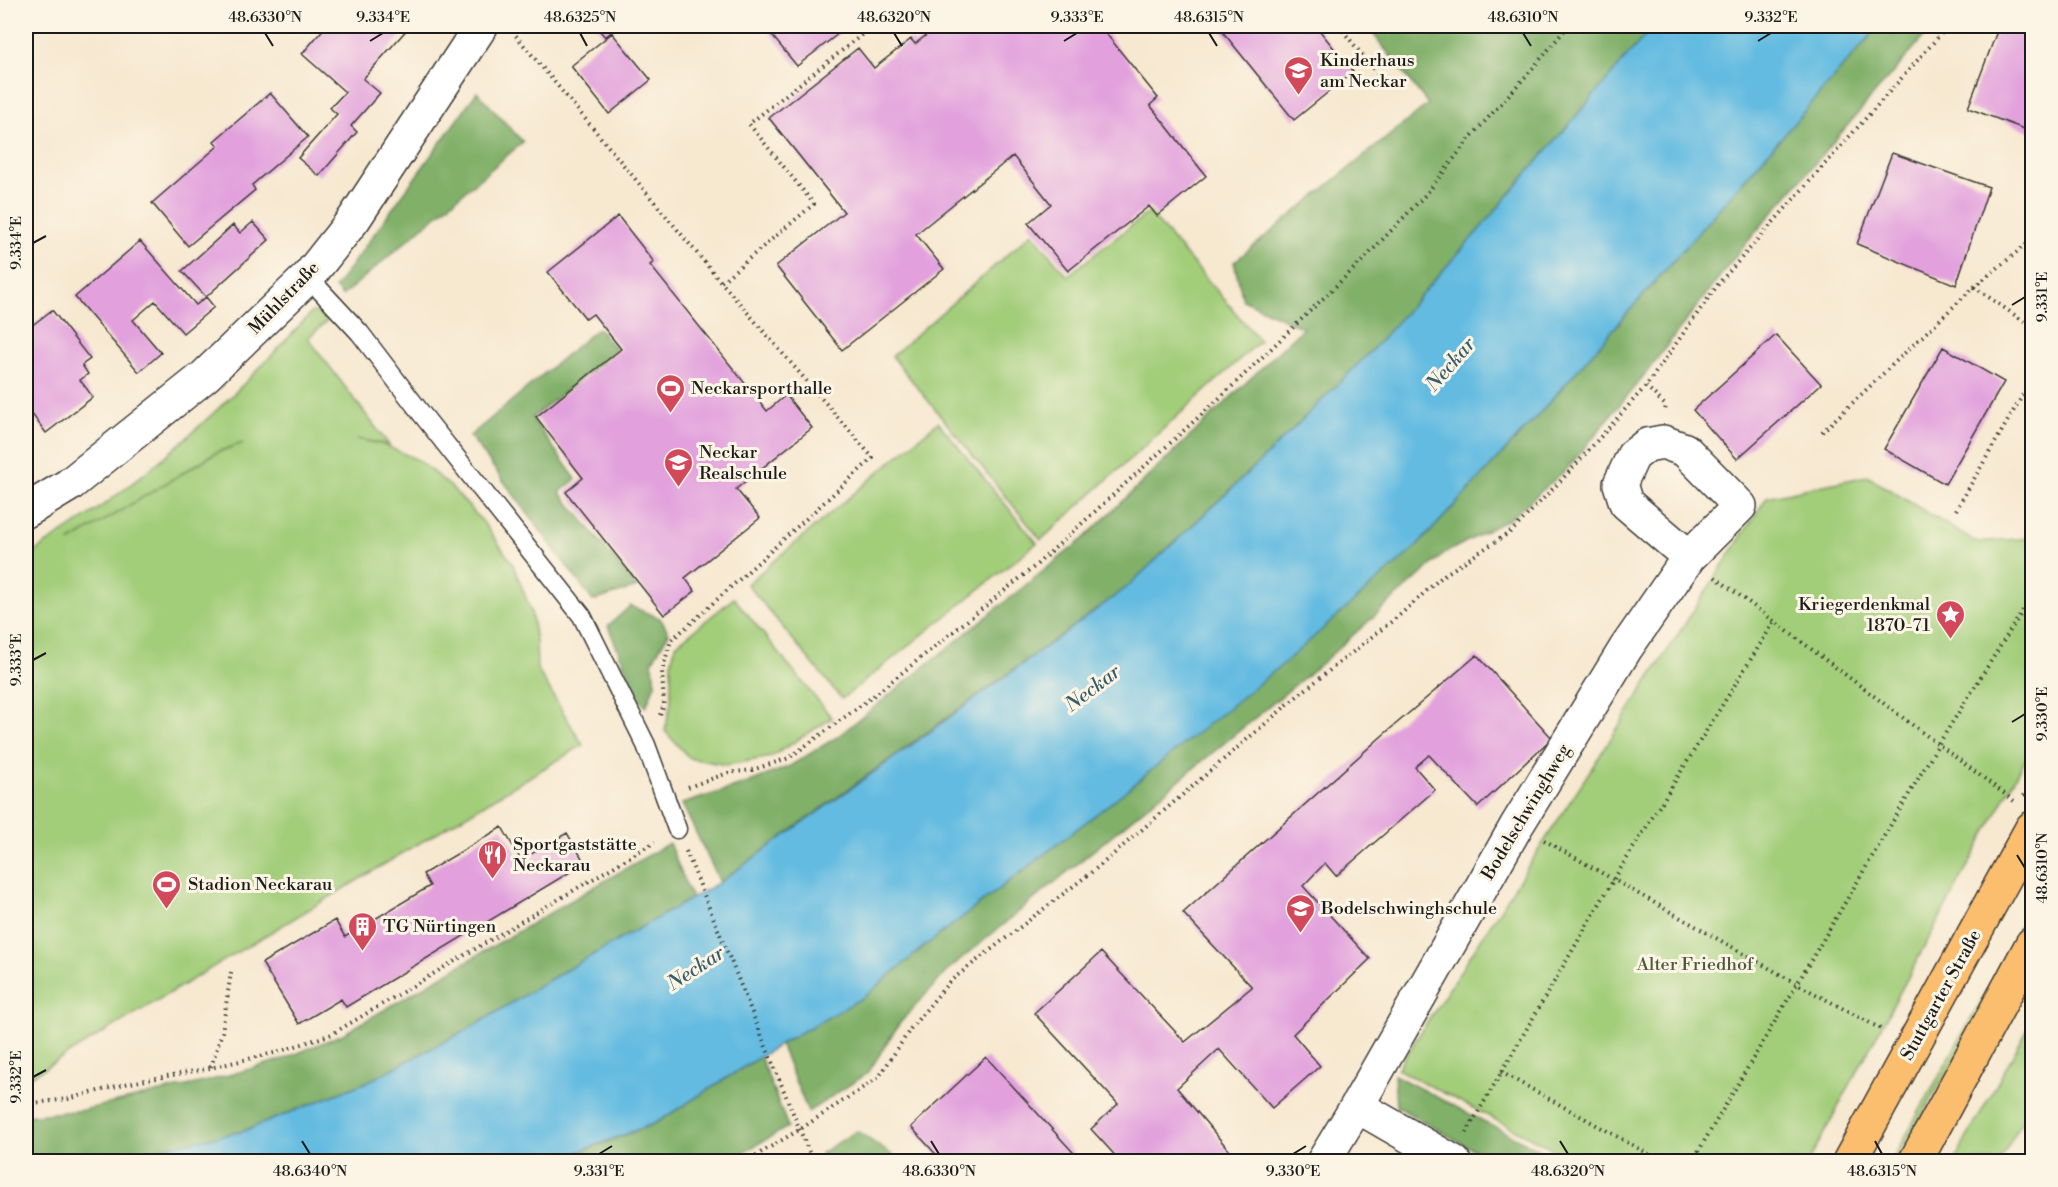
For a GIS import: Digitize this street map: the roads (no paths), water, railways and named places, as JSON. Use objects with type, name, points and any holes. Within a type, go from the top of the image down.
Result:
[{"type":"main road","name":"Stuttgarter Straße","points":[[1849,1161],[2026,816]]},
{"type":"main road","points":[[1915,1161],[2032,944]]},
{"type":"street","name":"Mühlstraße","points":[[26,512],[69,485],[205,376],[308,277],[354,219],[481,26]]},
{"type":"street","name":"Bodelschwinghweg","points":[[1323,1161],[1357,1106],[1517,825],[1626,648],[1689,557]]},
{"type":"street","points":[[1357,1106],[1452,1160]]},
{"type":"lane","points":[[308,277],[360,333],[582,616],[646,746],[677,829]]},
{"type":"water","name":"Neckar","points":[[1653,26],[1879,26],[1539,414],[1416,547],[1283,664],[1108,805],[921,949],[864,997],[780,1044],[656,1123],[554,1161],[96,1161],[244,1131],[369,1081],[467,1030],[720,882],[905,750],[1126,588],[1264,458],[1372,350],[1479,230]]},
{"type":"place","name":"Kinderhaus am Neckar","points":[[1299,96]]},
{"type":"place","name":"Neckarsporthalle","points":[[670,414]]},
{"type":"place","name":"Neckar Realschule","points":[[678,488]]},
{"type":"place","name":"Kriegerdenkmal 1870-71","points":[[1951,640]]},
{"type":"place","name":"Sportgaststätte Neckarau","points":[[492,880]]},
{"type":"place","name":"Stadion Neckarau","points":[[167,910]]},
{"type":"place","name":"Bodelschwinghschule","points":[[1300,934]]},
{"type":"place","name":"TG Nürtingen","points":[[362,952]]},
{"type":"park label","name":"Alter Friedhof","points":[[1695,964]]}]
